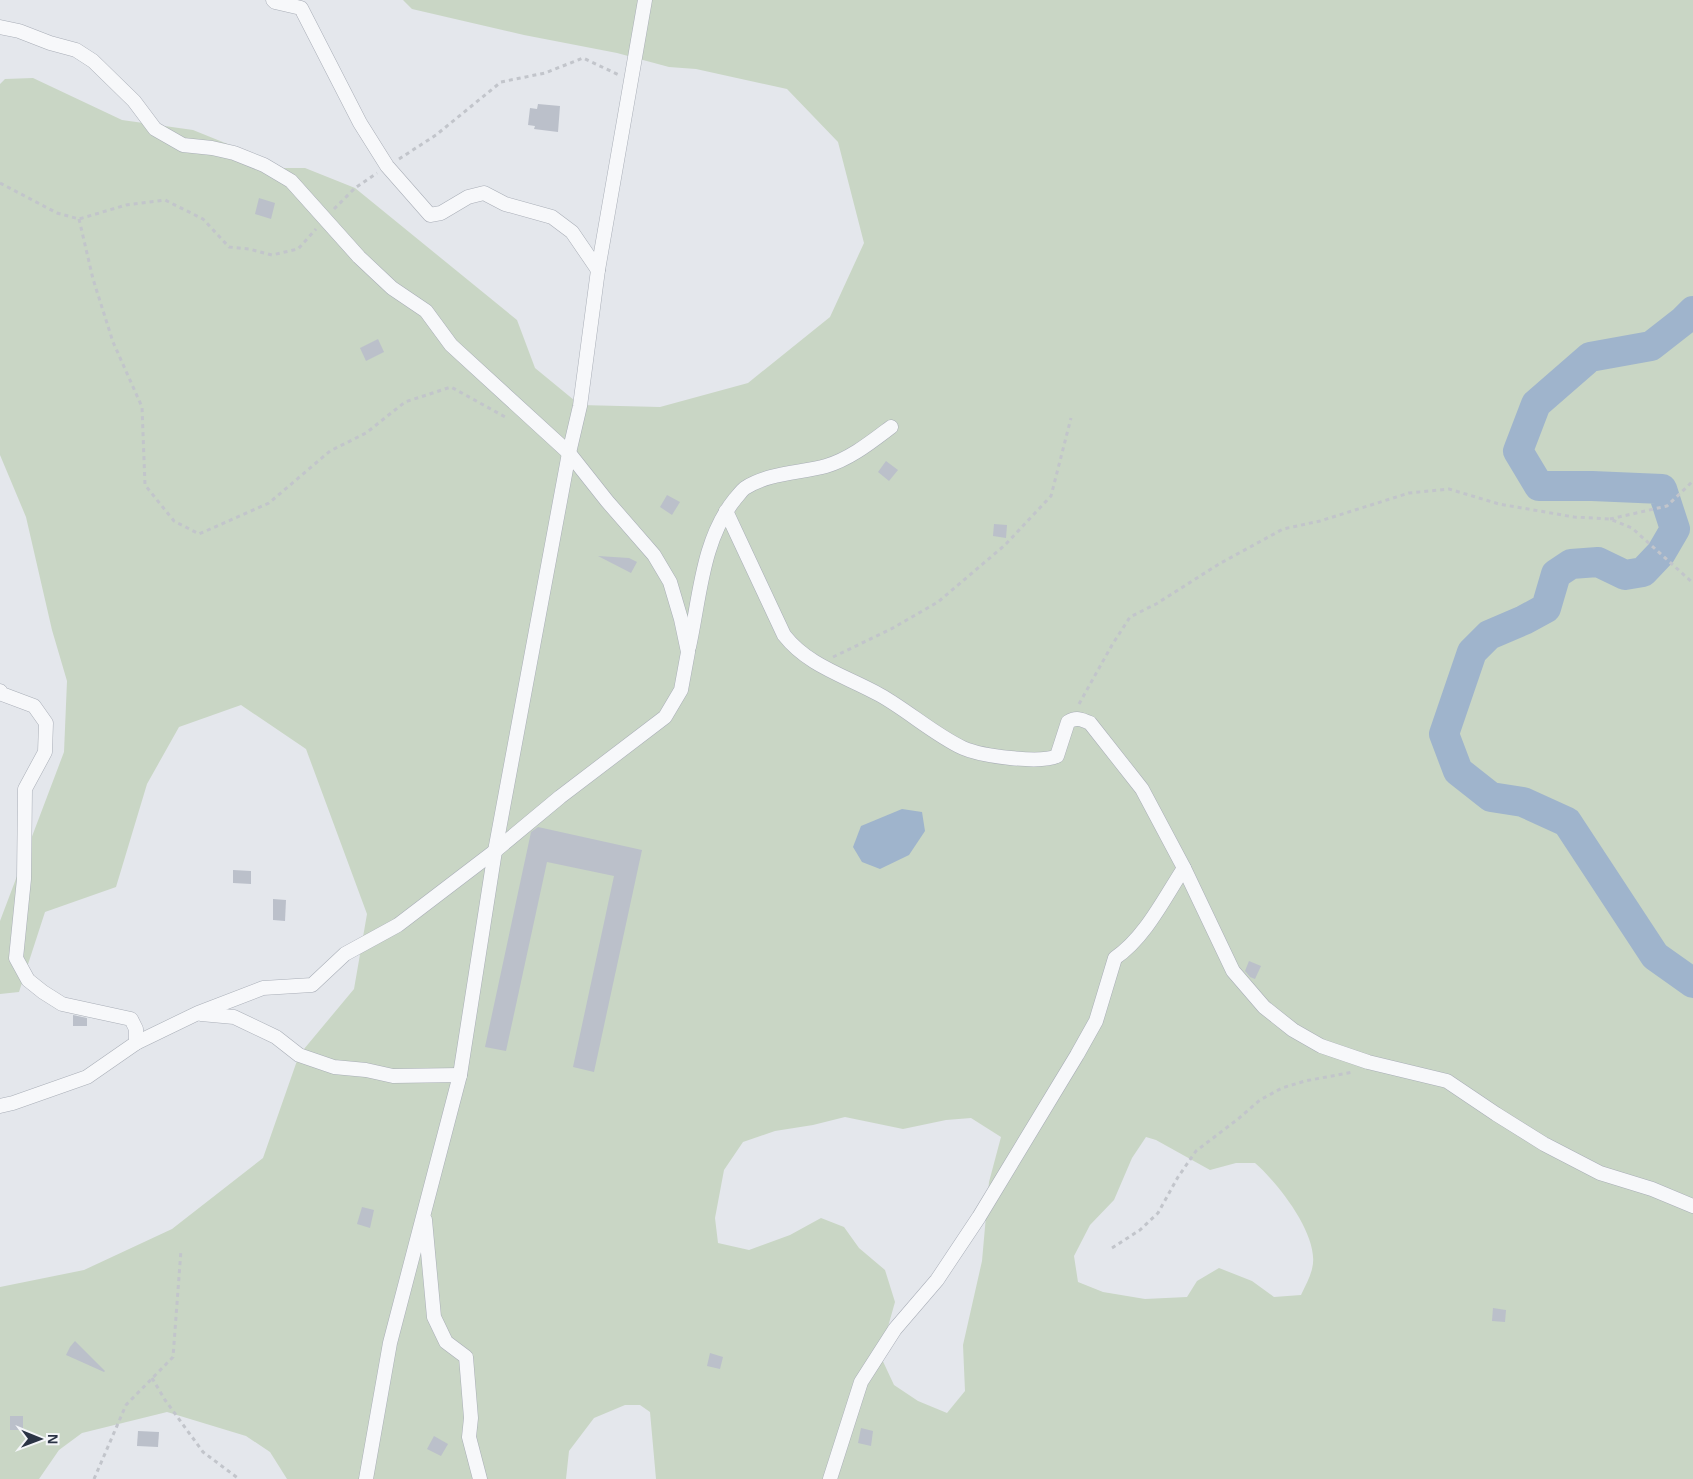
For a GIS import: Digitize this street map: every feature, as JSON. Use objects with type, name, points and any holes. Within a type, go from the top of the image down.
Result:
[{"type":"street","points":[[273,0],[301,8],[360,123],[388,166],[430,215],[441,213],[468,197],[484,193],[504,204],[552,217],[572,232],[598,270]]},
{"type":"street","points":[[366,1479],[390,1343],[460,1075],[495,851],[569,452],[580,406],[598,270],[645,0]]},
{"type":"street","points":[[0,27],[19,31],[50,43],[76,50],[93,61],[134,101],[155,129],[183,145],[212,148],[234,153],[264,165],[291,181],[359,257],[392,288],[426,311],[451,345],[569,452],[654,555],[670,582],[688,652]]},
{"type":"street","points":[[0,1106],[87,1077],[136,1043],[198,1013],[263,988],[312,985],[345,954],[398,925],[665,717],[681,690],[697,611],[702,573],[714,537],[726,511],[744,488],[774,476],[827,465],[861,449],[891,427]]},
{"type":"street","points":[[726,511],[784,635],[794,648],[818,664],[880,695],[964,748],[998,757],[1049,760],[1057,756],[1068,722],[1080,718],[1090,723],[1142,789],[1184,868],[1234,971],[1264,1007],[1293,1030],[1321,1046],[1368,1062],[1447,1081],[1544,1144],[1600,1173],[1652,1189],[1693,1206]]},
{"type":"street","points":[[0,691],[2,694],[34,706],[46,723],[45,752],[25,789],[24,879],[16,958],[28,980],[62,1004],[131,1019],[136,1029],[136,1043]]},
{"type":"street","points":[[830,1479],[861,1382],[895,1329],[937,1280],[979,1217],[1096,1021],[1115,958],[1126,951],[1138,938],[1184,868]]},
{"type":"street","points":[[198,1013],[234,1017],[276,1037],[298,1055],[334,1068],[366,1070],[392,1076],[460,1075]]},
{"type":"street","points":[[424,1212],[434,1318],[446,1342],[466,1357],[471,1418],[469,1437],[480,1479]]},
{"type":"path","points":[[0,183],[57,213],[79,220],[126,204],[165,200],[203,219],[229,247],[248,249],[272,255],[298,250],[325,218],[355,188],[436,135],[501,82],[545,72],[583,58],[631,81]]},
{"type":"path","points":[[79,220],[93,279],[110,333],[142,407],[145,485],[174,521],[199,534],[269,503],[330,451],[366,433],[405,402],[451,387],[510,420]]},
{"type":"path","points":[[818,664],[891,629],[938,602],[1005,545],[1051,496],[1071,418]]},
{"type":"path","points":[[1068,722],[1130,617],[1156,604],[1218,564],[1283,529],[1320,520],[1409,493],[1449,489],[1499,504],[1574,517],[1610,519],[1667,506],[1693,481]]},
{"type":"path","points":[[1610,519],[1632,528],[1693,583]]},
{"type":"path","points":[[1112,1248],[1140,1230],[1158,1213],[1178,1177],[1196,1151],[1260,1100],[1282,1088],[1305,1081],[1352,1073],[1368,1062]]},
{"type":"path","points":[[94,1479],[126,1405],[173,1357],[181,1250]]},
{"type":"path","points":[[152,1378],[203,1452],[239,1479]]},
{"type":"green space","points":[[403,0],[1693,0],[1693,1479],[656,1479],[650,1412],[640,1405],[625,1405],[594,1418],[569,1451],[566,1479],[287,1479],[270,1452],[246,1436],[167,1412],[82,1433],[59,1450],[39,1479],[0,1479],[0,1287],[84,1270],[172,1229],[263,1158],[299,1055],[354,989],[367,914],[306,749],[241,705],[179,727],[147,784],[116,887],[45,912],[19,992],[0,994],[0,921],[64,752],[67,681],[52,630],[26,517],[0,455],[0,84],[5,79],[33,78],[122,120],[193,130],[235,147],[274,168],[305,168],[355,188],[517,320],[535,368],[580,405],[660,407],[748,383],[830,317],[864,243],[838,142],[787,89],[696,69],[669,67],[617,53],[524,35],[412,9]],"holes":[[[845,1117],[903,1129],[946,1120],[971,1118],[1001,1137],[989,1182],[982,1261],[963,1345],[965,1391],[947,1413],[918,1401],[894,1385],[880,1355],[895,1302],[885,1270],[859,1248],[844,1227],[821,1218],[790,1235],[749,1250],[718,1243],[715,1218],[724,1170],[743,1142],[775,1131],[813,1125]],[[1146,1137],[1156,1140],[1210,1170],[1236,1163],[1255,1163],[1264,1172],[1286,1197],[1304,1227],[1310,1242],[1313,1256],[1312,1269],[1301,1295],[1274,1297],[1252,1281],[1219,1268],[1197,1281],[1187,1297],[1145,1299],[1103,1292],[1078,1282],[1074,1256],[1090,1225],[1114,1200],[1132,1158]]]},
{"type":"water","points":[[902,809],[922,812],[925,831],[909,855],[880,869],[862,862],[853,847],[861,826]]},
{"type":"building","points":[[538,104],[560,106],[558,132],[534,129],[535,126],[528,125],[530,108],[537,109]]},
{"type":"building","points":[[259,198],[275,203],[271,219],[255,214]]},
{"type":"building","points":[[378,339],[384,352],[366,361],[360,348]]},
{"type":"building","points":[[886,461],[898,470],[889,481],[878,472]]},
{"type":"building","points":[[667,495],[680,502],[672,515],[660,507]]},
{"type":"building","points":[[994,524],[1007,525],[1006,538],[993,536]]},
{"type":"building","points":[[598,556],[629,558],[637,562],[631,573]]},
{"type":"building","points":[[538,827],[642,850],[594,1072],[573,1067],[614,876],[547,862],[506,1051],[485,1047],[531,832]]},
{"type":"building","points":[[233,870],[251,871],[251,884],[233,883]]},
{"type":"building","points":[[273,899],[286,900],[285,921],[273,920]]},
{"type":"building","points":[[1249,961],[1261,966],[1255,979],[1250,977],[1245,971]]},
{"type":"building","points":[[73,1015],[87,1018],[87,1026],[73,1026]]},
{"type":"building","points":[[362,1207],[374,1210],[370,1228],[357,1224]]},
{"type":"building","points":[[1493,1308],[1506,1310],[1505,1322],[1492,1321]]},
{"type":"building","points":[[75,1341],[105,1371],[104,1372],[66,1355]]},
{"type":"building","points":[[710,1353],[723,1357],[720,1369],[707,1366]]},
{"type":"building","points":[[10,1416],[23,1416],[23,1430],[10,1430]]},
{"type":"building","points":[[861,1428],[873,1431],[871,1446],[858,1443]]},
{"type":"building","points":[[138,1431],[159,1432],[158,1447],[137,1446]]},
{"type":"building","points":[[434,1436],[448,1444],[441,1456],[427,1449]]},
{"type":"waterway","points":[[1693,311],[1651,346],[1590,357],[1536,404],[1518,451],[1539,486],[1662,489],[1675,529],[1661,553],[1643,572],[1625,575],[1598,562],[1571,564],[1556,574],[1546,608],[1489,635],[1472,652],[1444,734],[1458,771],[1491,797],[1523,802],[1567,822],[1655,956],[1693,983]]}]
